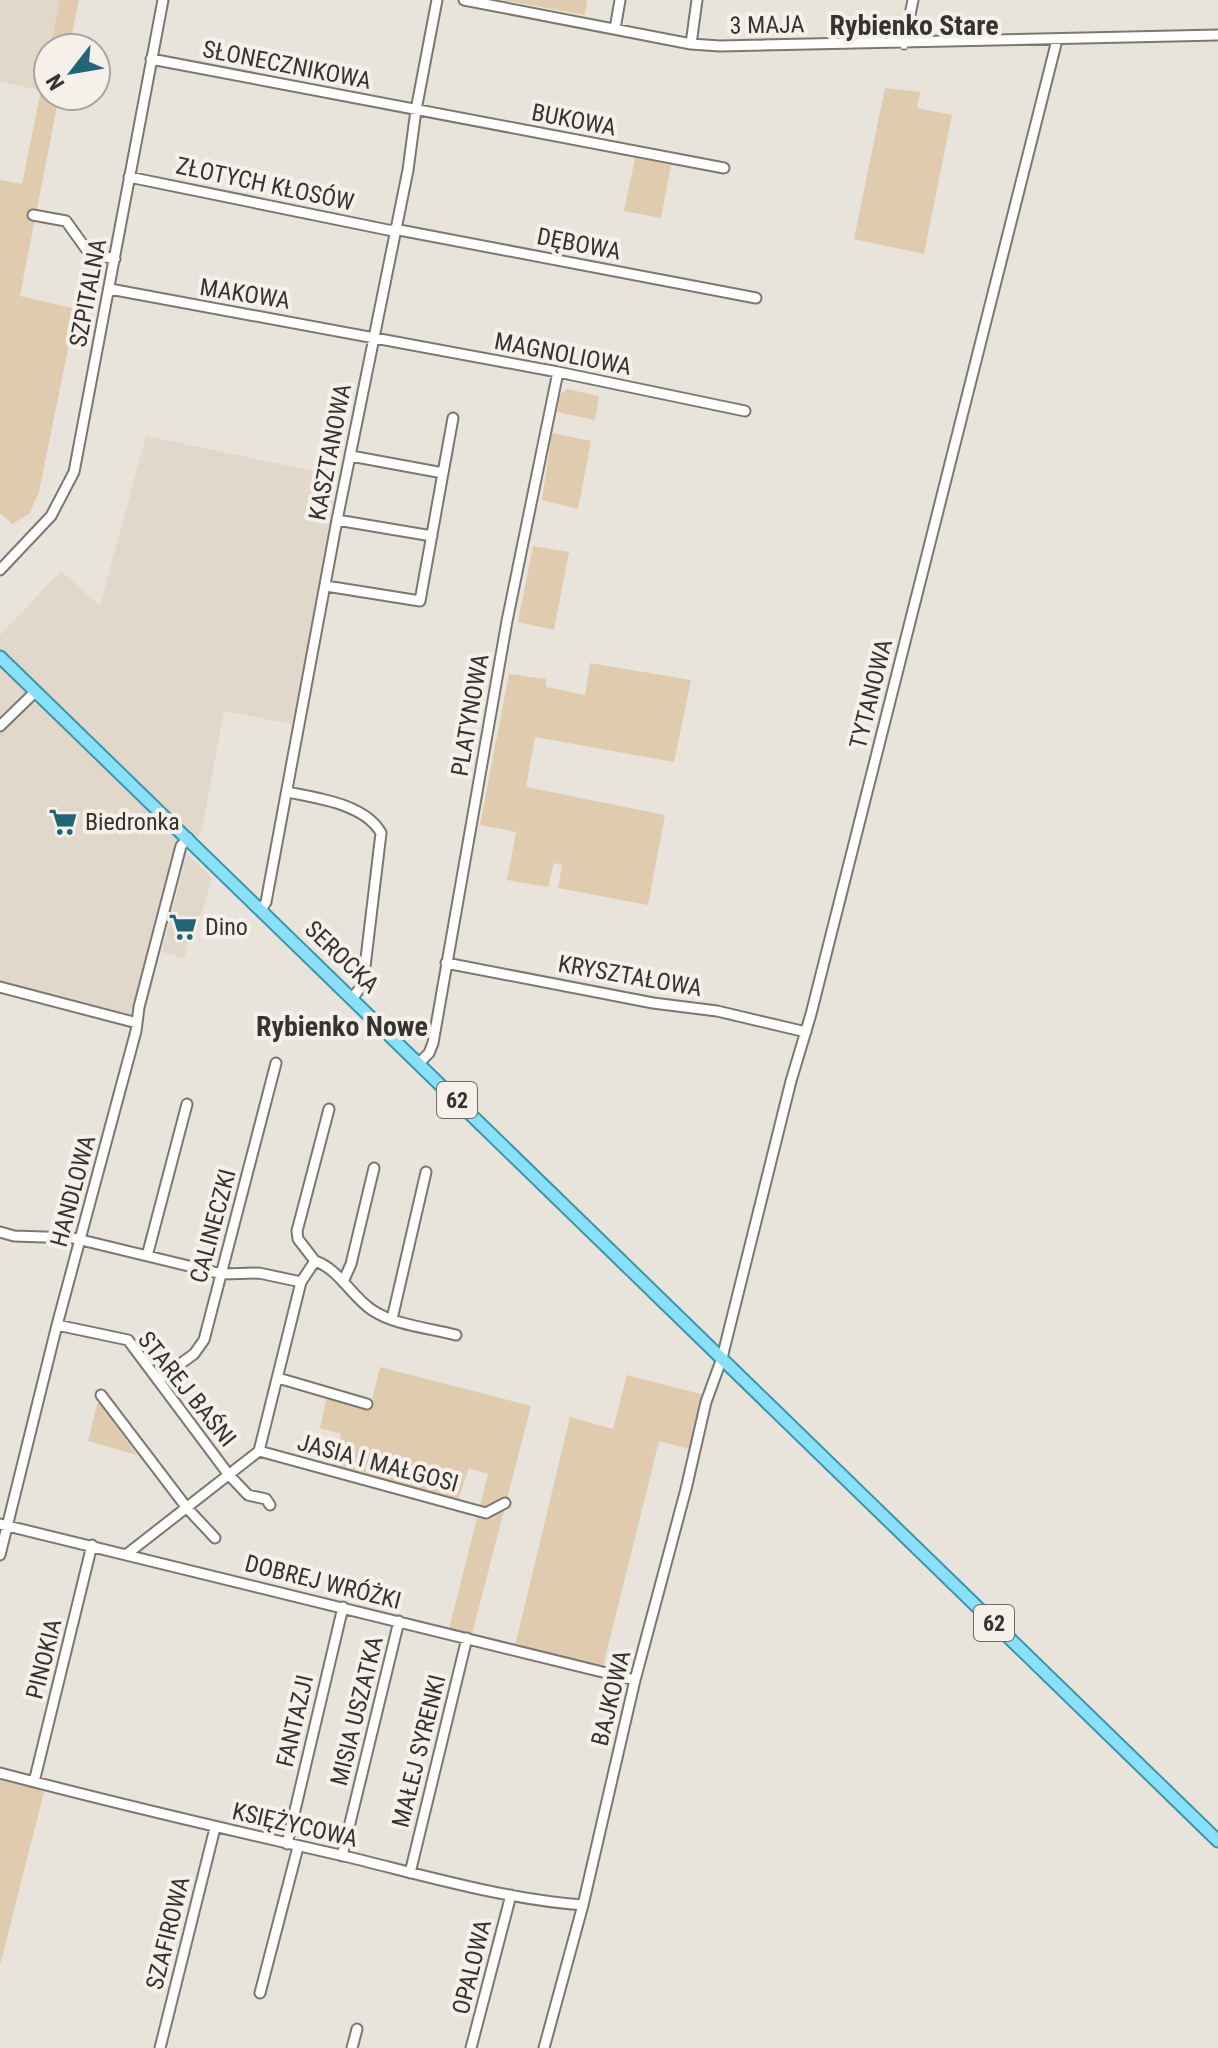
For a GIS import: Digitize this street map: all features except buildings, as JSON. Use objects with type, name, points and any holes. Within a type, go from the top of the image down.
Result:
[{"type":"main road","name":"SEROCKA","points":[[0,657],[722,1358]]},
{"type":"main road","name":"62","points":[[722,1358],[1218,1841]]},
{"type":"street","name":"SZPITALNA","points":[[0,570],[51,516],[74,472],[163,0]]},
{"type":"street","name":"KASZTANOWA","points":[[261,910],[266,902],[337,520],[408,170],[437,0]]},
{"type":"street","name":"3 MAJA","points":[[464,0],[691,44],[720,46],[1218,35]]},
{"type":"street","points":[[615,29],[620,0]]},
{"type":"street","points":[[691,44],[697,0]]},
{"type":"street","points":[[904,44],[913,0]]},
{"type":"street","name":"TYTANOWA","points":[[722,1358],[1057,40]]},
{"type":"street","name":"SŁONECZNIKOWA","points":[[151,59],[416,110]]},
{"type":"street","name":"BUKOWA","points":[[416,110],[724,168]]},
{"type":"street","name":"ZŁOTYCH KŁOSÓW","points":[[129,177],[394,230]]},
{"type":"street","points":[[33,215],[66,221],[89,253],[115,259]]},
{"type":"street","name":"DĘBOWA","points":[[394,230],[756,298]]},
{"type":"street","name":"MAKOWA","points":[[110,289],[373,339]]},
{"type":"street","name":"MAGNOLIOWA","points":[[373,339],[558,372],[745,411]]},
{"type":"street","name":"PLATYNOWA","points":[[419,1063],[429,1053],[433,1043],[507,621],[558,372]]},
{"type":"street","points":[[326,586],[420,601],[453,418]]},
{"type":"street","points":[[351,456],[443,473]]},
{"type":"street","points":[[337,520],[432,536]]},
{"type":"street","points":[[0,726],[35,692]]},
{"type":"street","points":[[287,792],[343,805],[374,824],[381,833],[362,983],[352,999]]},
{"type":"street","name":"HANDLOWA","points":[[0,1555],[4,1525],[81,1240],[181,846],[188,838]]},
{"type":"street","name":"KRYSZTAŁOWA","points":[[446,963],[653,1003],[734,1014],[806,1032]]},
{"type":"street","points":[[0,987],[137,1023]]},
{"type":"street","name":"CALINECZKI","points":[[158,1380],[199,1348],[204,1340],[276,1063]]},
{"type":"street","points":[[147,1256],[187,1104]]},
{"type":"street","points":[[329,1109],[297,1231],[298,1239],[315,1261],[322,1263],[372,1310],[392,1319],[456,1335]]},
{"type":"street","points":[[343,1282],[351,1264],[374,1168]]},
{"type":"street","points":[[392,1319],[426,1172]]},
{"type":"street","points":[[0,1232],[14,1236],[81,1240],[222,1274],[259,1273],[301,1282]]},
{"type":"street","points":[[127,1554],[259,1451],[301,1282],[315,1261]]},
{"type":"street","name":"STAREJ BAŚNI","points":[[57,1325],[128,1340],[229,1475],[248,1495],[266,1499],[270,1505]]},
{"type":"street","name":"BAJKOWA","points":[[544,2048],[583,1905],[635,1680],[706,1402],[722,1358]]},
{"type":"street","points":[[278,1378],[367,1404]]},
{"type":"street","points":[[101,1395],[187,1508],[215,1538]]},
{"type":"street","name":"JASIA I MAŁGOSI","points":[[259,1451],[486,1513],[505,1503]]},
{"type":"street","name":"DOBREJ WRÓŻKI","points":[[4,1525],[635,1680]]},
{"type":"street","name":"PINOKIA","points":[[34,1782],[92,1545]]},
{"type":"street","name":"FANTAZJI","points":[[287,1844],[343,1607]]},
{"type":"street","name":"MISIA USZATKA","points":[[342,1856],[399,1621]]},
{"type":"street","name":"MAŁEJ SYRENKI","points":[[410,1873],[467,1638]]},
{"type":"street","name":"KSIĘŻYCOWA","points":[[0,1773],[215,1828],[410,1873],[550,1903],[583,1905]]},
{"type":"street","name":"SZAFIROWA","points":[[160,2048],[215,1828]]},
{"type":"street","points":[[260,1993],[298,1847]]},
{"type":"street","name":"OPALOWA","points":[[471,2048],[511,1895]]},
{"type":"street","points":[[352,2048],[357,2029]]},
{"type":"shaded area","points":[[0,0],[60,0],[53,32],[32,32],[32,88],[0,82]]},
{"type":"shaded area","points":[[60,0],[79,0],[72,32],[53,32]]},
{"type":"shaded area","points":[[502,0],[587,0],[585,15]]},
{"type":"shaded area","points":[[885,88],[920,92],[917,108],[952,115],[924,254],[854,239]]},
{"type":"shaded area","points":[[37,112],[56,112],[20,296],[76,309],[39,492],[29,514],[12,524],[0,513],[0,180],[22,184]]},
{"type":"shaded area","points":[[635,158],[671,165],[661,218],[624,211]]},
{"type":"shaded area","points":[[567,389],[599,396],[595,420],[557,412],[560,395]]},
{"type":"shaded area","points":[[552,433],[591,441],[578,509],[542,500]]},
{"type":"shaded area","points":[[146,436],[337,476],[296,725],[224,711],[201,834],[185,850],[141,1029],[0,992],[0,635],[61,571],[100,606]]},
{"type":"shaded area","points":[[533,546],[569,552],[554,630],[518,622]]},
{"type":"shaded area","points":[[590,663],[691,680],[674,762],[535,737],[526,787],[665,815],[648,905],[558,888],[562,865],[554,863],[548,887],[507,880],[516,832],[480,825],[509,674],[546,679],[546,687],[585,695]]},
{"type":"shaded area","points":[[187,854],[212,878],[184,958],[162,952]]},
{"type":"shaded area","points":[[380,1367],[531,1406],[472,1634],[449,1629],[488,1474],[469,1468],[458,1500],[333,1465],[341,1434],[320,1428],[327,1396],[370,1408]]},
{"type":"shaded area","points":[[627,1375],[704,1395],[690,1449],[659,1441],[602,1670],[515,1646],[570,1417],[613,1429]]},
{"type":"shaded area","points":[[98,1401],[137,1455],[88,1441]]},
{"type":"shaded area","points":[[0,1778],[28,1784],[44,1792],[0,1965]]},
{"type":"place","name":"Biedronka","points":[[63,822]]},
{"type":"place","name":"Dino","points":[[183,927]]},
{"type":"district","name":"Rybienko Stare","points":[[914,25]]},
{"type":"district","name":"Rybienko Nowe","points":[[342,1026]]}]
